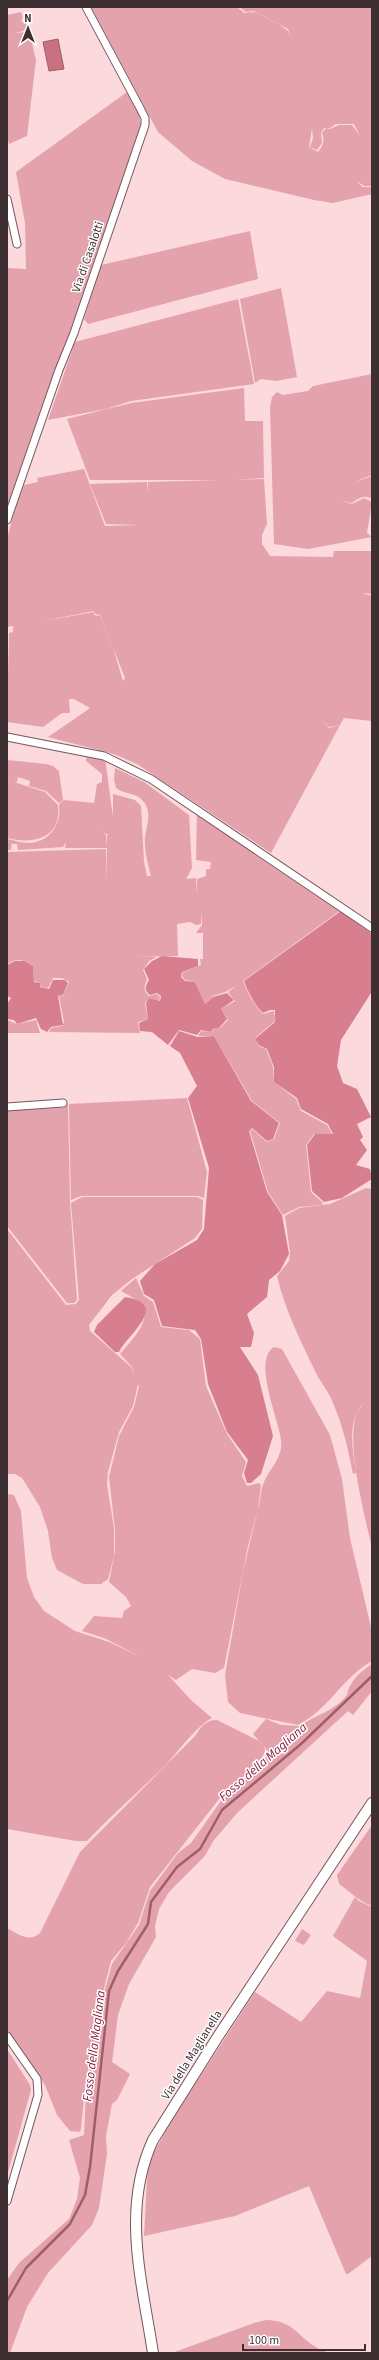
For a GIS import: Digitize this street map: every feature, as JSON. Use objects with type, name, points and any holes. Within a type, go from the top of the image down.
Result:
[{"type":"street","name":"Via di Casalotti","points":[[7,520],[59,370],[74,333],[145,125],[145,118],[140,108],[86,7]]},
{"type":"street","points":[[7,199],[9,221],[17,244]]},
{"type":"street","points":[[7,737],[92,752],[119,761],[151,779],[372,928]]},
{"type":"street","points":[[7,1107],[63,1103]]},
{"type":"street","name":"Via della Maglianella","points":[[153,2353],[135,2215],[139,2179],[146,2156],[167,2118],[217,2038],[372,1803]]},
{"type":"street","points":[[7,2036],[37,2079],[38,2095],[7,2201]]},
{"type":"shaded area","points":[[91,7],[237,7],[244,13],[255,12],[280,25],[288,31],[292,40],[288,29],[254,11],[246,12],[239,7],[372,7],[372,186],[364,186],[357,181],[362,187],[372,187],[372,194],[333,203],[225,179],[192,161],[158,132]],"holes":[[[336,124],[354,124],[360,136],[352,125],[339,125],[330,129],[326,128],[330,128]],[[312,128],[313,138],[310,147],[317,150],[322,143],[321,133],[324,128],[326,128],[322,133],[323,143],[318,152],[309,147]]]},
{"type":"shaded area","points":[[21,12],[23,17],[21,21],[28,24],[29,29],[13,34],[29,31],[36,60],[27,136],[9,144],[7,137],[7,15]]},
{"type":"shaded area","points":[[58,39],[64,69],[49,71],[43,42]]},
{"type":"shaded area","points":[[127,92],[139,114],[141,128],[43,409],[30,439],[7,521],[7,268],[26,269],[25,223],[16,172]]},
{"type":"shaded area","points":[[250,231],[258,279],[88,324],[84,319],[101,265]]},
{"type":"shaded area","points":[[281,288],[297,377],[276,381],[261,379],[255,383],[240,299]]},
{"type":"shaded area","points":[[238,299],[254,384],[131,401],[106,409],[48,420],[75,342]]},
{"type":"shaded area","points":[[372,374],[372,475],[359,480],[343,494],[358,481],[372,476],[372,499],[362,497],[352,503],[340,500],[352,504],[364,498],[372,502],[367,533],[372,537],[308,549],[274,544],[270,407],[272,397],[277,392],[283,395],[308,391],[313,386]]},
{"type":"shaded area","points":[[244,388],[245,421],[263,421],[264,478],[234,480],[264,479],[267,524],[262,535],[262,544],[270,556],[333,557],[334,551],[372,551],[372,594],[362,593],[372,596],[372,721],[344,718],[271,853],[137,764],[114,754],[48,737],[90,708],[74,699],[69,699],[70,713],[62,713],[43,727],[7,722],[9,633],[13,632],[13,626],[7,627],[7,539],[15,509],[24,485],[38,482],[37,478],[84,469],[105,526],[140,525],[106,524],[90,484],[147,482],[148,493],[148,482],[220,480],[90,480],[67,419],[131,403]],"holes":[[[94,611],[95,614],[100,615],[125,678],[123,681],[113,648],[100,616],[94,615],[94,612],[38,622]]]},
{"type":"shaded area","points":[[87,752],[105,758],[113,817],[113,794],[135,800],[141,806],[144,862],[147,876],[151,876],[145,847],[148,822],[147,808],[145,803],[139,797],[116,788],[114,780],[115,768],[144,782],[189,815],[192,868],[186,879],[196,878],[196,896],[197,879],[206,876],[206,869],[210,869],[211,862],[196,860],[197,812],[341,910],[243,981],[254,1003],[263,1014],[274,1011],[275,1021],[255,1038],[259,1046],[266,1049],[273,1067],[274,1082],[296,1099],[301,1111],[327,1125],[332,1134],[314,1134],[306,1145],[311,1192],[323,1203],[321,1205],[299,1207],[283,1215],[268,1192],[250,1131],[252,1129],[267,1142],[274,1139],[280,1123],[252,1101],[214,1036],[198,1036],[201,1031],[212,1032],[214,1028],[220,1028],[228,1020],[221,1009],[235,1001],[228,992],[238,985],[213,996],[205,1004],[195,982],[185,980],[182,976],[183,972],[201,965],[200,959],[203,959],[203,933],[196,933],[202,925],[202,911],[201,924],[196,925],[190,922],[177,924],[178,956],[157,956],[149,961],[143,970],[147,979],[145,986],[146,992],[149,996],[157,994],[160,997],[159,1001],[149,998],[145,1003],[148,1019],[138,1022],[140,1033],[49,1032],[51,1028],[62,1026],[64,1022],[59,996],[63,996],[69,982],[62,978],[53,978],[48,988],[41,987],[41,983],[34,981],[33,966],[20,960],[7,964],[7,852],[106,849],[107,881],[107,848],[65,848],[66,842],[63,847],[18,850],[17,844],[12,844],[12,841],[11,850],[7,850],[7,839],[28,843],[43,840],[48,836],[53,831],[59,818],[59,804],[64,800],[94,803],[97,784],[102,782],[102,774],[86,761]],"holes":[[[101,830],[106,834],[109,834],[107,835],[107,848],[106,835]]]},
{"type":"shaded area","points":[[7,760],[46,764],[53,766],[59,771],[63,800],[59,803],[46,791],[29,786],[30,781],[18,777],[17,782],[14,782],[45,792],[58,805],[56,825],[51,832],[44,836],[27,840],[7,838],[7,782],[9,781],[7,781]]},
{"type":"shaded area","points":[[341,911],[372,934],[371,993],[341,1040],[337,1066],[343,1083],[357,1089],[371,1117],[357,1124],[363,1137],[360,1140],[367,1150],[356,1165],[370,1169],[372,1179],[342,1198],[324,1202],[312,1191],[307,1145],[315,1134],[333,1134],[328,1124],[301,1109],[297,1098],[274,1082],[274,1067],[267,1049],[259,1045],[255,1039],[275,1022],[275,1010],[270,1010],[263,1013],[252,998],[244,981]]},
{"type":"shaded area","points":[[162,956],[198,959],[198,966],[182,972],[181,977],[185,981],[195,982],[205,1004],[213,997],[227,993],[234,1000],[221,1009],[227,1019],[219,1028],[214,1028],[211,1032],[201,1030],[197,1035],[179,1030],[168,1045],[152,1032],[140,1031],[139,1023],[148,1019],[146,1003],[149,998],[160,1001],[161,996],[157,993],[150,995],[147,992],[146,987],[149,980],[144,969],[152,961]]},
{"type":"shaded area","points":[[15,961],[25,961],[33,966],[34,982],[41,983],[40,987],[49,989],[53,980],[65,980],[68,983],[63,995],[58,996],[63,1025],[51,1027],[47,1032],[41,1029],[36,1018],[17,1024],[14,1020],[7,1019],[7,1004],[11,998],[7,996],[7,965]]},
{"type":"shaded area","points":[[7,1020],[17,1024],[36,1020],[40,1033],[7,1033]]},
{"type":"shaded area","points":[[179,1031],[198,1037],[214,1036],[251,1101],[279,1123],[273,1139],[267,1141],[252,1128],[249,1131],[267,1192],[282,1215],[289,1254],[280,1271],[269,1280],[267,1297],[247,1314],[254,1333],[251,1347],[240,1347],[258,1375],[273,1436],[261,1474],[251,1483],[247,1483],[244,1473],[248,1460],[227,1432],[208,1384],[201,1339],[195,1330],[162,1326],[154,1300],[144,1294],[140,1281],[155,1264],[197,1240],[204,1229],[209,1168],[188,1098],[197,1086],[180,1053],[170,1046]]},
{"type":"shaded area","points":[[187,1098],[207,1172],[204,1198],[198,1196],[81,1196],[71,1200],[69,1104]]},
{"type":"shaded area","points":[[68,1104],[70,1201],[77,1300],[74,1303],[67,1303],[7,1226],[7,1109],[63,1108]]},
{"type":"shaded area","points":[[366,1188],[372,1189],[372,1548],[357,1480],[353,1442],[354,1426],[357,1414],[355,1418],[352,1436],[356,1473],[353,1474],[345,1438],[337,1412],[316,1373],[294,1326],[284,1301],[277,1276],[289,1261],[290,1252],[285,1216],[299,1208],[330,1204]]},
{"type":"shaded area","points":[[82,1197],[197,1197],[203,1200],[202,1229],[195,1238],[132,1279],[112,1295],[89,1325],[90,1331],[131,1367],[135,1375],[132,1367],[120,1354],[134,1337],[144,1319],[144,1304],[121,1291],[136,1278],[144,1296],[153,1302],[161,1327],[189,1330],[200,1339],[206,1386],[227,1434],[246,1462],[242,1476],[247,1486],[259,1483],[261,1485],[258,1509],[248,1546],[224,1668],[215,1673],[192,1669],[176,1680],[168,1675],[192,1701],[212,1718],[199,1727],[165,1766],[87,1841],[76,1841],[7,1829],[7,1494],[14,1495],[21,1511],[27,1578],[34,1597],[44,1611],[75,1631],[109,1642],[143,1658],[104,1638],[82,1631],[94,1616],[122,1618],[124,1611],[131,1606],[126,1597],[109,1582],[115,1551],[115,1530],[109,1477],[119,1436],[134,1407],[139,1386],[138,1384],[133,1406],[119,1432],[108,1472],[107,1485],[114,1528],[114,1556],[108,1579],[101,1584],[83,1584],[57,1570],[52,1558],[48,1531],[40,1507],[22,1478],[15,1474],[7,1474],[7,1229],[66,1305],[76,1304],[79,1300],[71,1203]]},
{"type":"shaded area","points":[[125,1297],[139,1300],[145,1306],[146,1313],[142,1321],[119,1352],[115,1352],[94,1332],[97,1325]]},
{"type":"shaded area","points":[[274,1347],[282,1349],[330,1435],[342,1479],[350,1538],[371,1627],[372,1661],[352,1676],[309,1719],[298,1725],[240,1713],[228,1702],[225,1675],[243,1572],[263,1485],[278,1458],[281,1446],[281,1440],[268,1391],[266,1377],[268,1354]]},
{"type":"shaded area","points":[[372,1664],[372,1691],[353,1715],[348,1711],[238,1812],[214,1840],[204,1857],[169,1892],[159,1909],[155,1926],[156,1937],[129,1984],[118,2015],[112,2062],[130,2074],[117,2100],[112,2104],[106,2136],[107,2154],[99,2208],[92,2225],[48,2273],[27,2307],[10,2353],[7,2353],[7,2280],[19,2263],[69,2219],[77,2199],[80,2178],[69,2140],[84,2135],[86,2093],[95,2039],[86,2079],[80,2132],[70,2131],[57,2115],[45,2085],[7,2033],[7,1928],[19,1935],[28,1937],[36,1936],[40,1933],[80,1852],[195,1736],[201,1727],[206,1723],[217,1720],[259,1741],[253,1734],[266,1719],[281,1725],[300,1726],[337,1705],[347,1695],[349,1687],[354,1679]],"holes":[[[263,1745],[268,1751],[263,1764],[228,1791],[191,1843],[178,1853],[150,1891],[139,1925],[112,1964],[101,2004],[101,2023],[96,2036],[99,2008],[111,1961],[126,1943],[138,1923],[150,1887],[223,1794],[248,1773],[259,1761],[265,1749]]]},
{"type":"shaded area","points":[[372,1825],[372,1906],[359,1899],[339,1884],[337,1875]]},
{"type":"shaded area","points":[[355,1897],[359,1901],[372,1907],[372,2256],[346,2274],[309,2186],[235,2216],[144,2236],[148,2163],[172,2120],[255,1992],[301,2022],[327,1991],[360,1998],[367,1961],[333,1936]]},
{"type":"shaded area","points":[[302,1929],[311,1935],[304,1945],[295,1941]]},
{"type":"shaded area","points":[[7,2049],[30,2085],[31,2090],[7,2176]]},
{"type":"shaded area","points":[[266,2320],[281,2322],[287,2325],[313,2345],[328,2353],[172,2353],[254,2323]]},
{"type":"waterway","name":"Fosso della Magliana","points":[[7,2301],[26,2268],[70,2224],[85,2195],[90,2167],[109,1991],[118,1971],[148,1924],[151,1902],[177,1867],[200,1849],[222,1810],[301,1744],[372,1676]]}]
